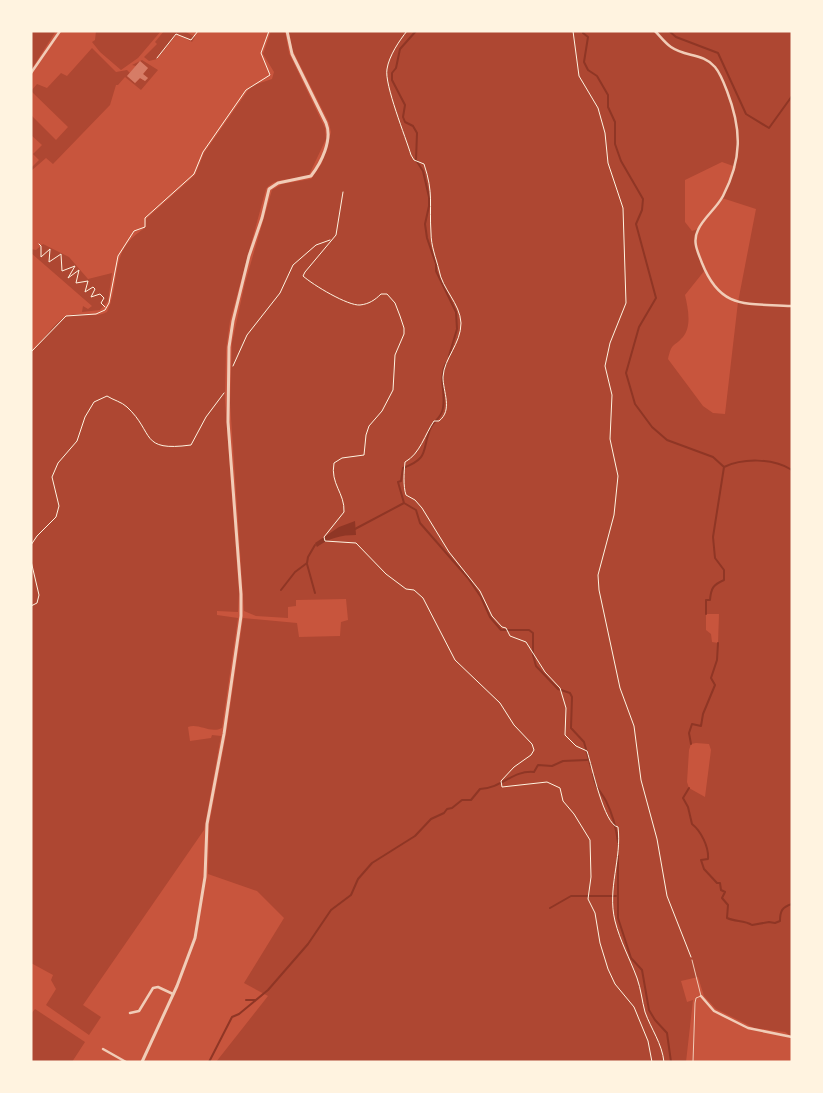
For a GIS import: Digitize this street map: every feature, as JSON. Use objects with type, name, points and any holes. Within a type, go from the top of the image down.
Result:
[{"type":"street","points":[[31,73],[60,31]]},
{"type":"street","points":[[142,1062],[196,938],[205,877],[205,841],[210,802],[224,734],[241,616],[228,381],[233,321],[249,256],[262,218],[267,193],[278,183],[311,176],[322,157],[329,135],[326,124],[292,54],[287,31]]},
{"type":"street","points":[[655,31],[672,48],[702,57],[715,67],[726,90],[739,136],[736,167],[722,198],[698,229],[696,247],[705,270],[715,288],[730,300],[792,306]]},
{"type":"street","points":[[130,1013],[141,1009],[153,988],[158,987],[173,994]]},
{"type":"street","points":[[701,996],[714,1011],[748,1028],[792,1037]]},
{"type":"street","points":[[103,1049],[126,1062]]},
{"type":"lane","points":[[692,960],[701,996],[696,998],[695,1003],[693,1062]]},
{"type":"path","points":[[156,58],[176,34],[191,40],[198,31]]},
{"type":"path","points":[[31,352],[66,316],[96,314],[105,310],[109,303],[118,256],[134,231],[145,227],[145,218],[194,174],[203,152],[246,90],[270,75],[261,53],[269,31]]},
{"type":"path","points":[[407,31],[399,41],[387,70],[389,85],[414,160],[420,160],[424,164],[431,189],[432,248],[439,271],[457,307],[461,322],[458,343],[444,372],[446,406],[440,421],[434,420],[418,450],[404,465],[403,488],[406,495],[415,500],[422,508],[449,552],[480,591],[492,616],[502,627],[506,628],[508,633],[526,642],[544,672],[560,688],[566,708],[566,735],[580,748],[587,751],[600,794],[614,826],[618,827],[618,858],[612,887],[615,920],[641,991],[645,1011],[657,1036],[664,1062]]},
{"type":"path","points":[[573,31],[579,76],[598,108],[605,133],[608,163],[623,208],[626,303],[610,343],[604,366],[612,395],[610,439],[618,476],[614,515],[598,576],[599,590],[620,688],[634,726],[641,780],[657,839],[666,896],[692,960]]},
{"type":"path","points":[[343,192],[337,230],[303,276],[311,283],[351,304],[366,304],[374,301],[381,294],[387,294],[395,303],[404,328],[395,355],[393,390],[382,411],[369,426],[364,455],[342,458],[334,463],[332,470],[336,488],[343,500],[344,512],[324,537],[325,541],[344,541],[359,545],[386,574],[406,589],[414,590],[423,598],[455,660],[500,703],[514,725],[532,744],[534,750],[531,755],[514,768],[501,782],[502,787],[547,782],[560,788],[563,801],[574,814],[590,840],[591,876],[588,899],[595,913],[600,943],[616,984],[634,1006],[648,1041],[652,1062]]},
{"type":"path","points":[[231,372],[247,335],[276,299],[293,265],[316,245],[331,240]]},
{"type":"path","points":[[39,244],[41,246],[41,257],[50,249],[49,262],[61,254],[62,272],[75,266],[68,278],[79,270],[76,283],[88,281],[85,292],[93,287],[95,289],[91,297],[100,294],[104,298],[101,303],[106,307]]},
{"type":"path","points":[[31,545],[37,536],[56,517],[59,506],[52,477],[58,463],[76,441],[85,417],[94,402],[106,396],[126,406],[150,440],[158,444],[191,445],[206,417],[222,398],[228,381]]},
{"type":"path","points":[[31,561],[39,595],[37,603],[31,606]]},
{"type":"shaded area","points":[[31,31],[56,31],[31,70]]},
{"type":"shaded area","points":[[96,31],[161,31],[138,58],[121,70],[100,52],[92,42],[95,40]]},
{"type":"shaded area","points":[[164,31],[184,31],[195,37],[192,42],[177,34],[157,59],[149,61],[144,57],[157,44],[155,42]]},
{"type":"shaded area","points":[[271,31],[285,31],[289,53],[325,128],[326,139],[309,175],[281,180],[266,189],[230,321],[226,350],[225,401],[239,593],[238,612],[217,611],[217,615],[238,618],[222,728],[213,730],[196,726],[188,727],[190,741],[211,738],[212,735],[221,736],[204,830],[83,1005],[101,1017],[89,1035],[46,1005],[56,989],[51,980],[53,975],[31,963],[31,353],[63,318],[77,314],[97,315],[107,312],[114,289],[117,267],[125,247],[133,237],[145,228],[146,219],[195,175],[204,153],[251,86],[272,79],[274,72],[263,54]]},
{"type":"shaded area","points":[[289,31],[792,31],[792,1037],[785,1032],[754,1028],[716,1009],[704,996],[698,977],[681,981],[687,1002],[693,1000],[686,1062],[216,1062],[268,996],[244,983],[284,918],[257,891],[208,874],[209,825],[226,735],[243,618],[297,623],[299,637],[340,636],[341,622],[348,620],[346,599],[296,600],[296,606],[288,607],[288,618],[256,616],[244,611],[230,403],[232,342],[245,283],[272,190],[282,184],[311,179],[322,163],[331,132],[329,123],[292,49]],"holes":[[[722,162],[736,167],[722,198],[756,209],[738,302],[725,414],[713,413],[703,406],[668,359],[672,347],[683,337],[688,328],[685,295],[705,270],[696,247],[698,229],[692,231],[685,222],[685,180]],[[706,614],[719,614],[718,643],[712,642],[711,634],[706,630]],[[691,744],[709,744],[711,750],[705,797],[689,788],[687,782]]]},
{"type":"shaded area","points":[[92,48],[116,72],[127,70],[130,73],[127,76],[135,83],[140,78],[145,81],[148,78],[143,74],[148,68],[140,61],[142,60],[158,70],[141,90],[125,77],[116,85],[110,105],[53,164],[46,158],[31,171],[31,168],[39,160],[33,154],[42,145],[31,135],[31,115],[56,140],[68,127],[31,91],[37,84],[47,88],[61,73],[67,76]]},
{"type":"shaded area","points":[[43,244],[69,257],[88,279],[112,273],[108,301],[100,310],[82,312],[83,306],[88,309],[92,306],[31,253],[31,249],[36,250]]},
{"type":"shaded area","points":[[355,521],[356,535],[335,538],[317,547],[315,543],[339,527]]},
{"type":"shaded area","points":[[35,1009],[85,1042],[72,1062],[31,1062],[31,1014]]},
{"type":"building","points":[[140,61],[148,68],[143,74],[148,78],[145,81],[140,78],[135,83],[127,76]]},
{"type":"waterway","points":[[416,31],[400,49],[396,68],[392,73],[392,80],[405,105],[403,117],[405,122],[413,126],[417,133],[416,160],[423,171],[429,197],[425,224],[427,238],[436,264],[436,271],[456,312],[457,329],[449,356]]},
{"type":"waterway","points":[[669,31],[676,37],[718,53],[746,114],[769,128],[792,96]]},
{"type":"waterway","points":[[583,33],[588,37],[584,62],[588,70],[597,76],[608,95],[608,107],[615,122],[615,144],[621,161],[643,199],[642,210],[636,224],[656,298],[639,327],[626,373],[635,404],[652,427],[667,440],[713,457],[724,467],[713,537],[715,558],[724,570],[724,580],[715,585],[710,600],[706,600],[706,614]]},
{"type":"waterway","points":[[446,363],[442,380],[444,402],[440,416],[431,427],[422,456],[403,468],[401,481],[398,482],[404,503],[416,510],[420,523],[468,578],[481,597],[490,617],[501,630],[529,630],[533,633],[533,655],[536,666],[558,689],[570,693],[572,697],[571,728],[584,742],[591,767]]},
{"type":"waterway","points":[[724,467],[740,462],[767,461],[792,470]]},
{"type":"waterway","points":[[355,529],[404,503]]},
{"type":"waterway","points":[[281,590],[295,572],[307,563],[308,557],[315,545]]},
{"type":"waterway","points":[[307,564],[315,593]]},
{"type":"waterway","points":[[691,744],[689,733],[692,724],[701,726],[703,714],[715,685],[711,678],[717,660],[718,643]]},
{"type":"waterway","points":[[209,1062],[232,1017],[239,1014],[268,990],[308,944],[331,910],[351,895],[358,879],[372,863],[415,836],[431,819],[444,813],[462,800],[471,800],[480,789],[495,786],[513,776],[534,772],[538,765],[552,766],[563,761],[587,760]]},
{"type":"waterway","points":[[593,774],[597,786],[611,811],[618,842]]},
{"type":"waterway","points":[[689,788],[683,798],[688,807],[692,824],[701,835],[707,849],[708,859],[701,860],[704,869],[717,883],[720,883],[721,890],[725,892],[722,898],[728,905],[727,918],[752,925],[769,922],[775,923],[780,921],[781,912],[784,908],[792,904]]},
{"type":"waterway","points":[[618,856],[618,918],[631,958],[642,970],[649,1010],[667,1033],[671,1062]]},
{"type":"waterway","points":[[550,908],[571,896],[616,896]]},
{"type":"waterway","points":[[246,1000],[256,1000]]}]
